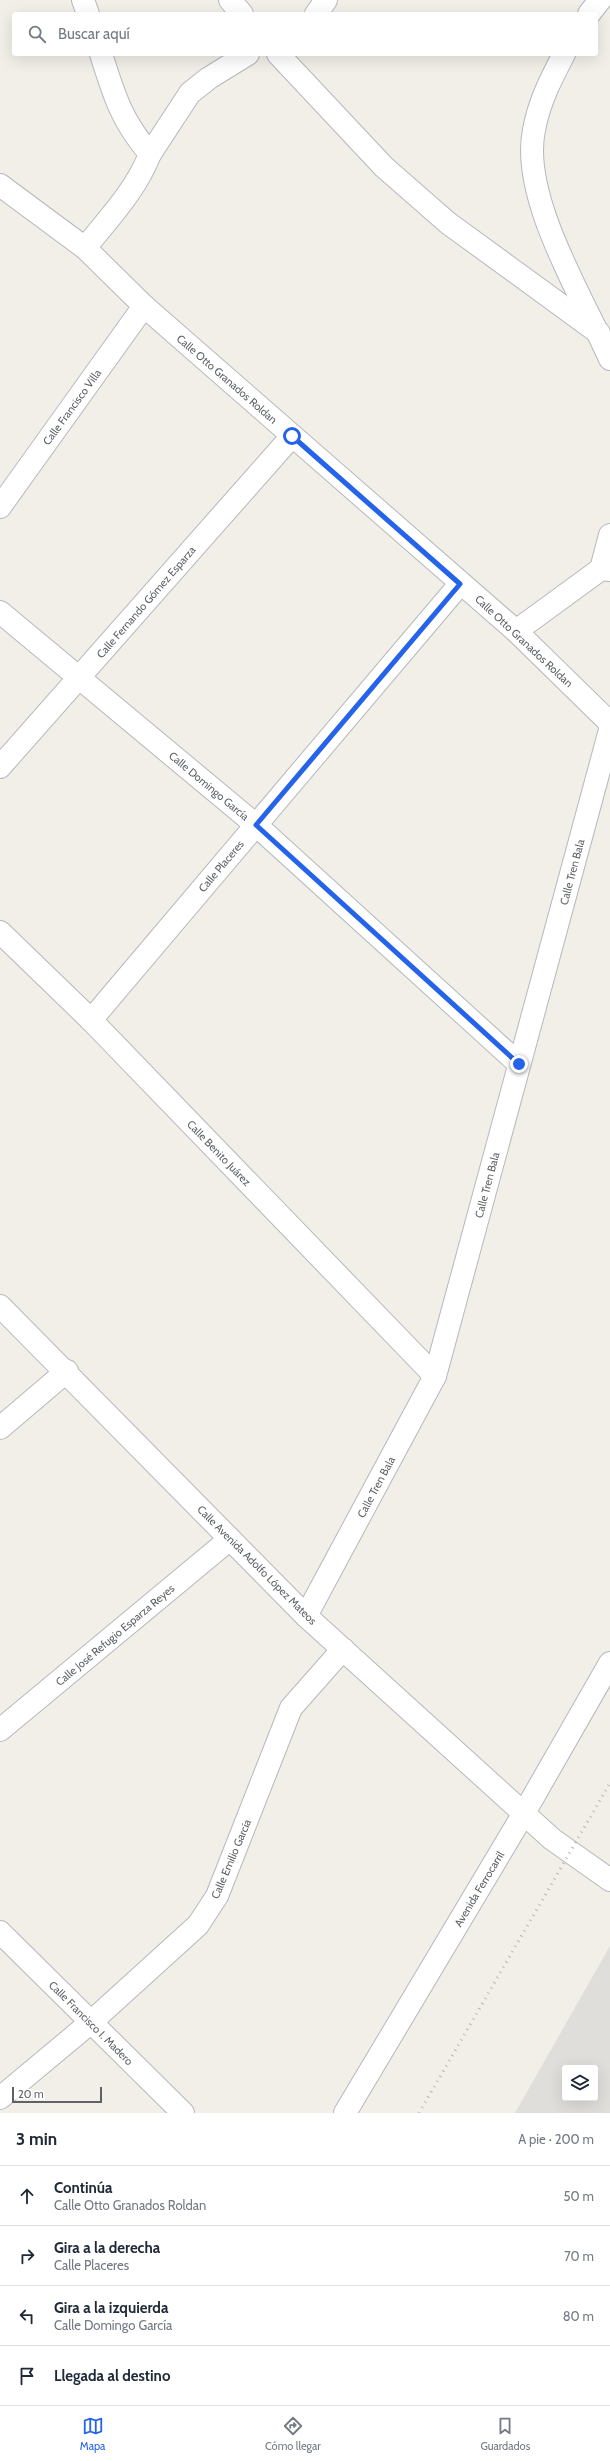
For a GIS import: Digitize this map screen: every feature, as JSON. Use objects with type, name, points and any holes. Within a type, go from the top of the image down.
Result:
[{"type":"street","points":[[83,0],[87,12]]},
{"type":"street","points":[[230,0],[240,12]]},
{"type":"street","points":[[317,12],[326,0]]},
{"type":"street","points":[[591,12],[600,0]]},
{"type":"street","points":[[101,56],[117,106],[127,124],[150,154]]},
{"type":"street","points":[[85,248],[131,189],[143,170],[150,154],[190,93],[209,78],[245,56]]},
{"type":"street","points":[[280,56],[384,167],[448,223],[599,333]]},
{"type":"street","points":[[563,56],[545,90],[533,132],[533,178],[546,222],[610,359]]},
{"type":"street","name":"Calle Otto Granados Roldan","points":[[0,185],[85,248],[144,306],[460,584],[516,631],[610,723]]},
{"type":"street","name":"Calle Francisco Villa","points":[[0,507],[144,306]]},
{"type":"street","name":"Calle Fernando Gómez Esparza","points":[[0,767],[292,436]]},
{"type":"street","points":[[516,631],[605,570],[610,535]]},
{"type":"street","name":"Calle Placeres","points":[[91,1020],[460,584]]},
{"type":"street","name":"Calle Domingo García","points":[[0,612],[256,825],[519,1064]]},
{"type":"street","name":"Calle Tren Bala","points":[[306,1616],[435,1376],[610,730]]},
{"type":"street","name":"Calle Benito Juárez","points":[[0,932],[91,1020],[435,1376]]},
{"type":"street","name":"Calle Avenida Adolfo López Mateos","points":[[0,1306],[67,1371],[306,1616],[552,1839],[610,1880]]},
{"type":"street","points":[[0,1428],[67,1371]]},
{"type":"street","name":"Calle José Refugio Esparza Reyes","points":[[0,1730],[230,1539]]},
{"type":"street","name":"Calle Emilio García","points":[[0,2098],[90,2023],[198,1925],[217,1896],[291,1708],[343,1649]]},
{"type":"street","name":"Avenida Ferrocarril","points":[[345,2113],[524,1813],[610,1663]]},
{"type":"street","name":"Calle Francisco I. Madero","points":[[0,1932],[90,2023],[183,2113]]},
{"type":"shaded area","points":[[610,1946],[610,2113],[515,2113]]},
{"type":"railway","points":[[419,2113],[610,1783]]},
{"type":"route","points":[[292,436],[460,584],[256,825],[519,1064]]}]
